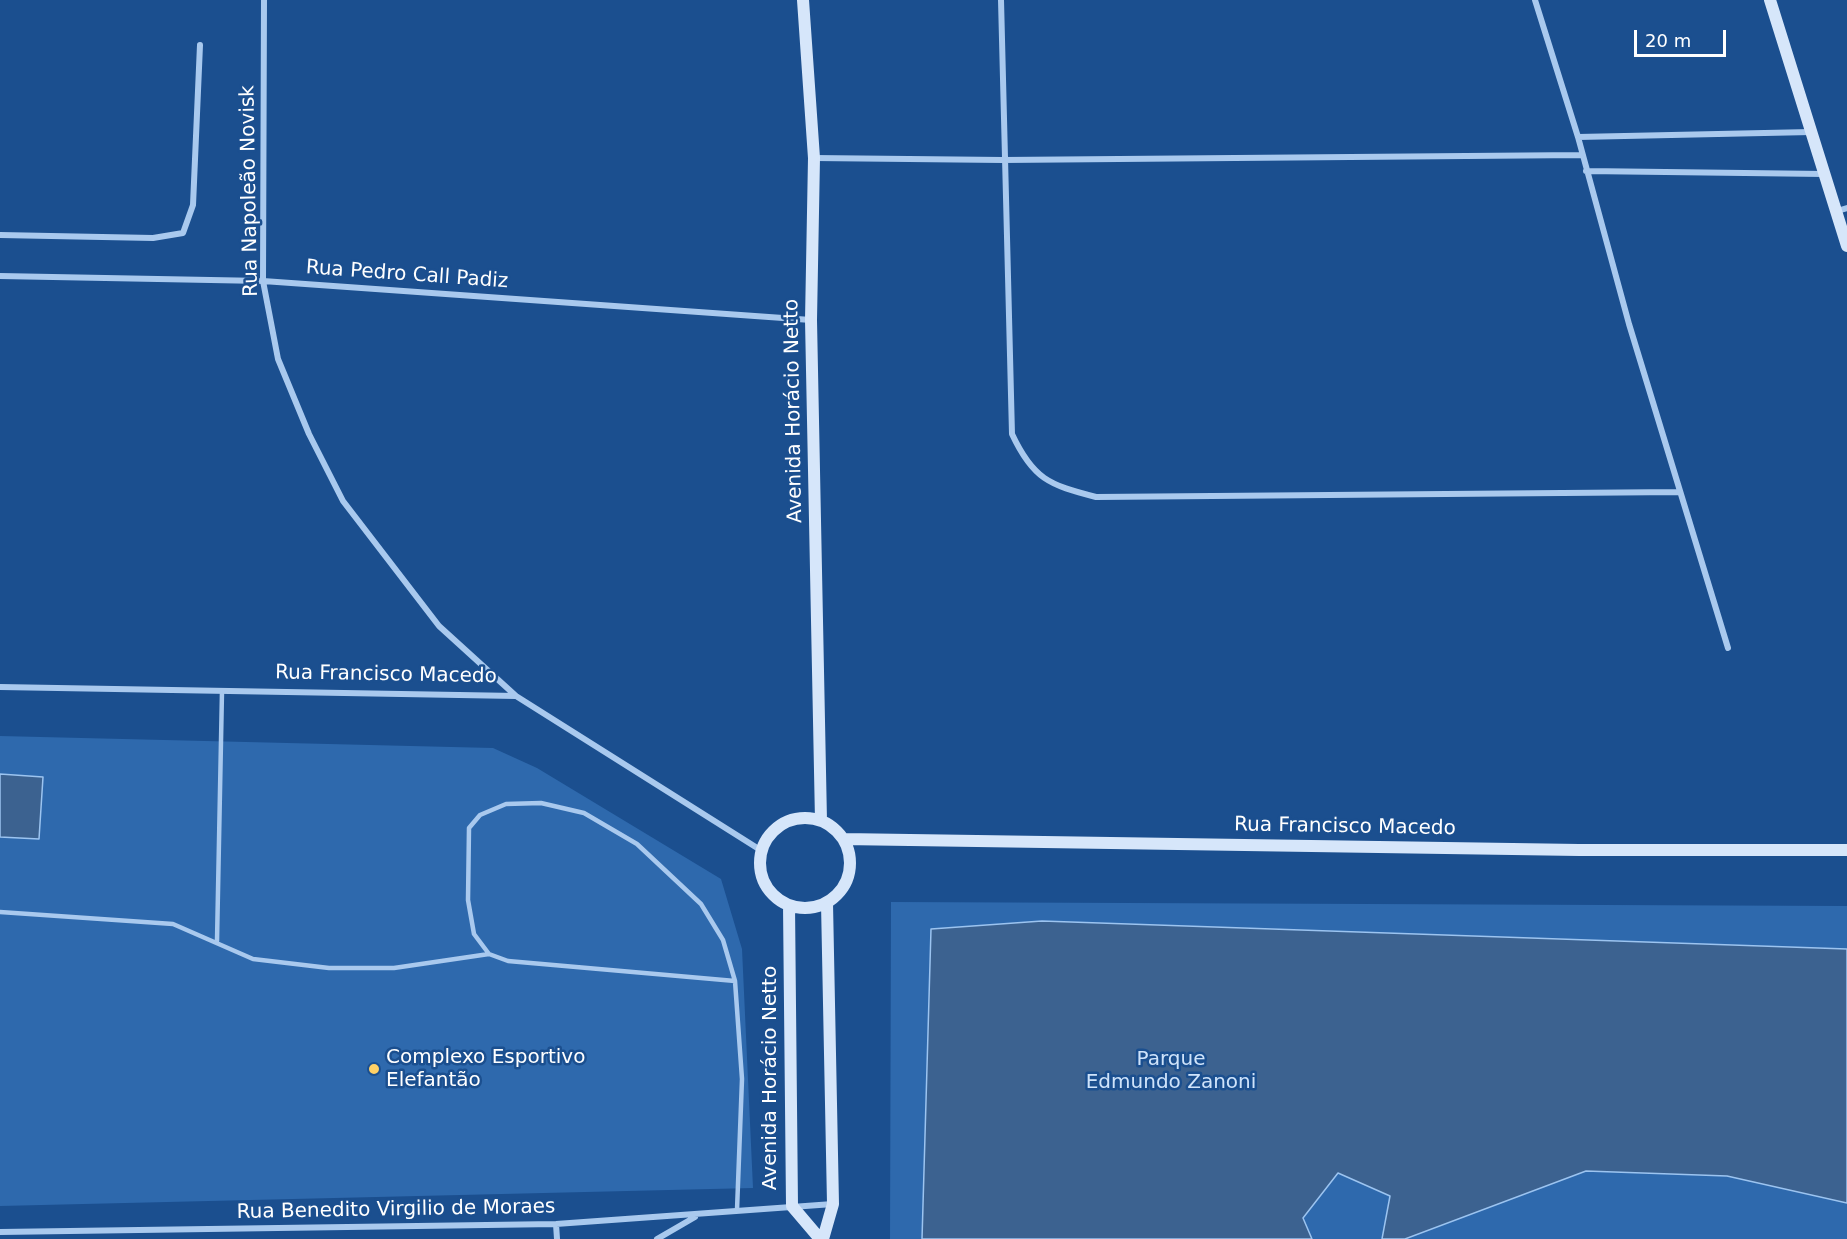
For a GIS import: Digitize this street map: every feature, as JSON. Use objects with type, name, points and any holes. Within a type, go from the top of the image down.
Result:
[{"type":"main road","name":"Avenida Horácio Netto","points":[[803,0],[814,158],[811,320],[821,821]]},
{"type":"main road","points":[[1770,0],[1824,174],[1842,209],[1847,246]]},
{"type":"main road","points":[[807,818],[821,821],[834,828],[843,839],[849,852],[850,867],[839,894],[827,903],[815,907],[789,906],[775,897],[765,883],[760,867],[762,851],[774,832],[792,820],[807,818]]},
{"type":"main road","name":"Rua Francisco Macedo","points":[[843,839],[1579,850],[1847,850]]},
{"type":"main road","name":"Avenida Horácio Netto","points":[[821,1239],[833,1203],[827,903]]},
{"type":"main road","name":"Avenida Horácio Netto","points":[[789,906],[792,1206],[821,1239]]},
{"type":"street","name":"Rua Napoleão Novisk","points":[[264,0],[263,281],[278,359],[309,434],[343,501],[439,626],[516,696]]},
{"type":"street","points":[[1001,0],[1003,160],[1012,434],[1025,462],[1058,488],[1096,497],[1679,492]]},
{"type":"street","points":[[1534,0],[1578,137],[1679,492],[1728,648]]},
{"type":"street","points":[[0,235],[153,238],[183,233],[193,205],[200,45]]},
{"type":"street","points":[[1578,137],[1810,132]]},
{"type":"street","points":[[814,158],[1003,160],[1582,155]]},
{"type":"street","points":[[1586,171],[1824,174]]},
{"type":"street","name":"Rua Pedro Call Padiz","points":[[0,276],[263,281],[811,320]]},
{"type":"street","name":"Rua Francisco Macedo","points":[[0,687],[516,696],[762,851]]},
{"type":"street","name":"Rua Benedito Virgilio de Moraes","points":[[0,1232],[556,1224],[699,1215],[833,1203]]},
{"type":"street","points":[[657,1239],[699,1215]]},
{"type":"street","points":[[556,1224],[557,1239]]},
{"type":"lane","points":[[217,941],[222,691]]},
{"type":"lane","points":[[489,954],[474,934],[468,900],[470,828],[480,815],[506,804],[541,803],[584,813],[637,844],[701,904],[723,940],[735,981],[742,1079],[737,1210]]},
{"type":"lane","points":[[0,912],[173,924],[217,941],[253,959],[329,968],[394,968],[489,954],[508,961],[735,981]]},
{"type":"green space","name":"Complexo Esportivo Elefantão","points":[[0,736],[493,748],[537,768],[721,879],[742,949],[753,1188],[0,1206]]},
{"type":"green space","name":"Parque Edmundo Zanoni","points":[[891,902],[1847,906],[1847,1239],[890,1239]]},
{"type":"shaded area","points":[[0,774],[43,777],[39,839],[0,837]]},
{"type":"shaded area","name":"Parque Edmundo Zanoni","points":[[1042,921],[1847,949],[1847,1203],[1727,1176],[1586,1171],[1405,1239],[1382,1239],[1390,1196],[1338,1173],[1303,1218],[1312,1239],[922,1239],[931,929]]},
{"type":"place","name":"Complexo Esportivo Elefantão","points":[[374,1069]]}]
